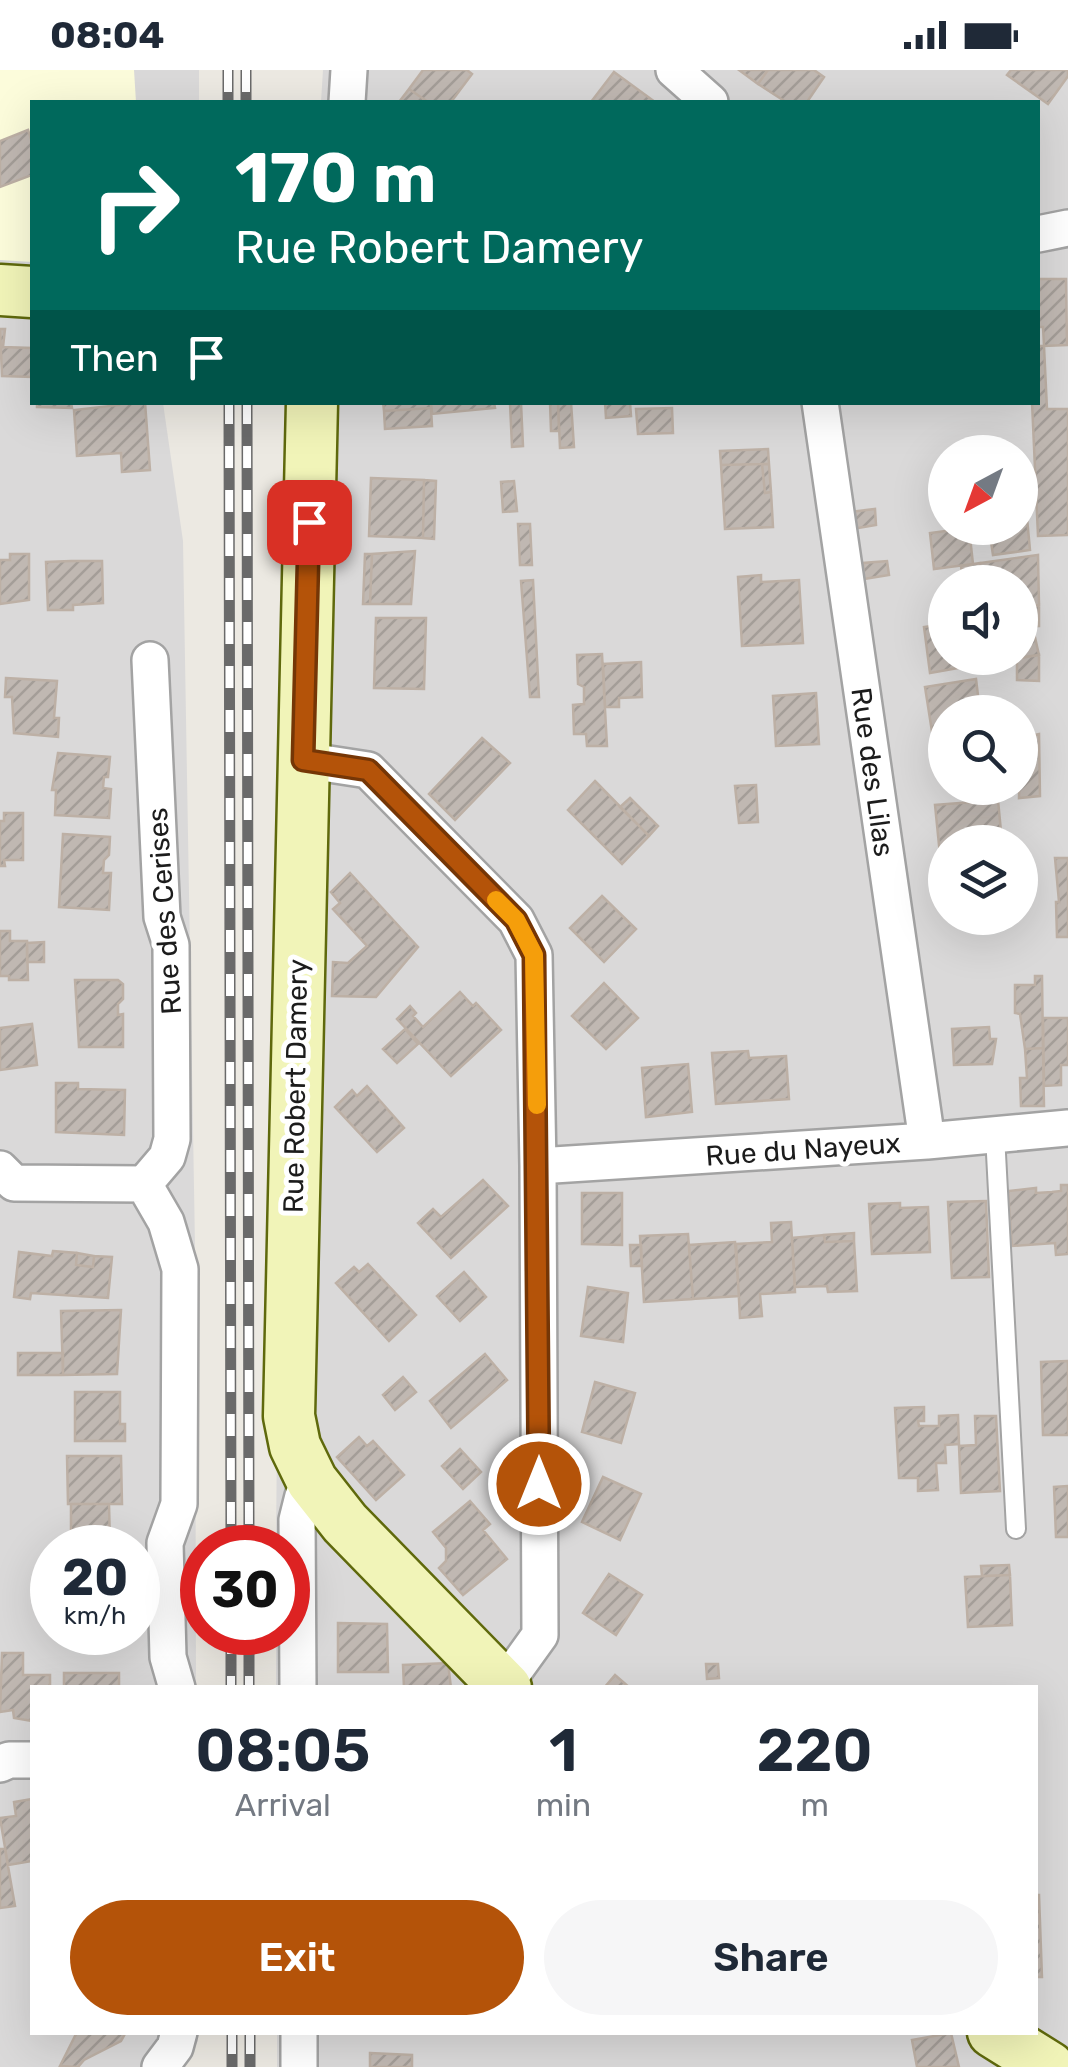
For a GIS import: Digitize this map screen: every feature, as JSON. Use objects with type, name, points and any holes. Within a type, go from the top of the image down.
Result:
[{"type":"street","points":[[347,100],[350,70]]},
{"type":"street","points":[[674,70],[708,100]]},
{"type":"street","points":[[1040,234],[1068,228]]},
{"type":"street","points":[[0,290],[30,292]]},
{"type":"street","name":"Rue Robert Damery","points":[[312,405],[289,1416],[295,1446],[312,1481],[346,1523],[504,1685]]},
{"type":"street","name":"Rue des Lilas","points":[[820,405],[927,1142]]},
{"type":"street","name":"Rue des Cerises","points":[[144,1184],[167,1157],[172,1139],[171,946],[162,917],[150,660]]},
{"type":"street","points":[[303,760],[368,770],[516,920],[534,955],[540,1634],[506,1685]]},
{"type":"street","name":"Rue du Nayeux","points":[[538,1166],[927,1142],[1068,1128]]},
{"type":"street","points":[[7,1186],[144,1184],[166,1222],[180,1269],[179,1504],[164,1543],[168,1657],[177,1685]]},
{"type":"street","points":[[298,1685],[297,1520],[302,1496],[312,1481]]},
{"type":"street","points":[[0,1764],[30,1760]]},
{"type":"street","points":[[160,2067],[178,2035]]},
{"type":"street","points":[[299,2035],[300,2067]]},
{"type":"street","points":[[998,2035],[1050,2067]]},
{"type":"lane","points":[[995,1135],[1016,1529]]},
{"type":"shaded area","points":[[0,70],[199,70],[199,100],[30,100],[30,405],[163,405],[183,541],[196,1525],[180,1525],[180,1655],[196,1655],[196,1685],[30,1685],[30,2035],[198,2035],[184,2067],[0,2067]]},
{"type":"shaded area","points":[[0,70],[134,70],[136,100],[30,100],[30,262],[0,260]]},
{"type":"shaded area","points":[[323,70],[1068,70],[1068,2067],[277,2067],[277,2035],[1038,2035],[1038,1685],[276,1685],[276,1655],[310,1655],[310,1525],[276,1525],[282,857],[299,405],[1040,405],[1040,100],[321,100]]},
{"type":"building","points":[[423,70],[467,70],[472,74],[452,100],[425,100],[409,89]]},
{"type":"building","points":[[739,70],[768,70],[758,84]]},
{"type":"building","points":[[768,70],[814,70],[824,77],[808,100],[783,100],[758,84]]},
{"type":"building","points":[[1011,70],[1068,70],[1068,76],[1048,104],[1007,75]]},
{"type":"building","points":[[614,72],[652,100],[593,100]]},
{"type":"building","points":[[409,89],[425,100],[401,100]]},
{"type":"building","points":[[28,130],[30,136],[30,176],[0,187],[0,141]]},
{"type":"building","points":[[1040,279],[1066,279],[1067,345],[1044,346]]},
{"type":"building","points":[[0,329],[5,329],[3,347],[30,348],[30,377],[2,376]]},
{"type":"building","points":[[1040,346],[1044,346],[1047,409],[1068,409],[1068,535],[1038,536],[1038,435],[1033,435],[1032,405],[1040,405]]},
{"type":"building","points":[[72,405],[72,408],[37,407]]},
{"type":"building","points":[[145,405],[150,470],[122,472],[121,453],[77,456],[74,410]]},
{"type":"building","points":[[383,405],[431,405],[431,408],[384,411]]},
{"type":"building","points":[[431,405],[495,408],[432,414]]},
{"type":"building","points":[[510,405],[521,405],[523,446],[512,447]]},
{"type":"building","points":[[550,405],[558,405],[559,431],[551,431]]},
{"type":"building","points":[[558,405],[571,405],[574,447],[560,448]]},
{"type":"building","points":[[605,405],[630,405],[631,416],[606,418]]},
{"type":"building","points":[[431,408],[432,426],[385,429],[384,411]]},
{"type":"building","points":[[672,408],[673,433],[638,434],[636,409]]},
{"type":"building","points":[[768,449],[769,464],[721,465],[720,451]]},
{"type":"building","points":[[762,464],[769,464],[771,492],[765,493]]},
{"type":"building","points":[[762,464],[765,493],[771,492],[773,527],[725,529],[721,465]]},
{"type":"building","points":[[371,478],[424,480],[423,538],[369,536]]},
{"type":"building","points":[[424,480],[436,481],[434,539],[423,538]]},
{"type":"building","points":[[514,481],[517,511],[503,512],[501,482]]},
{"type":"building","points":[[875,509],[876,525],[852,529],[849,512]]},
{"type":"building","points":[[518,524],[530,524],[532,565],[520,565]]},
{"type":"building","points":[[931,545],[971,545],[973,564],[934,565]]},
{"type":"building","points":[[992,545],[1030,545],[1030,550],[993,555]]},
{"type":"building","points":[[415,551],[411,604],[370,604],[372,554]]},
{"type":"building","points":[[10,554],[29,554],[29,600],[0,604],[0,560],[10,560]]},
{"type":"building","points":[[365,554],[372,554],[370,604],[363,604]]},
{"type":"building","points":[[1038,555],[1039,605],[1038,565],[980,563]]},
{"type":"building","points":[[102,561],[103,603],[73,605],[73,610],[48,610],[46,562]]},
{"type":"building","points":[[887,561],[889,575],[864,579],[863,563]]},
{"type":"building","points":[[761,575],[761,582],[799,580],[803,643],[742,646],[738,577]]},
{"type":"building","points":[[533,580],[539,697],[530,697],[521,581]]},
{"type":"building","points":[[376,618],[426,618],[424,689],[374,688]]},
{"type":"building","points":[[602,654],[607,746],[587,746],[586,734],[574,734],[573,705],[584,704],[584,687],[578,684],[577,655]]},
{"type":"building","points":[[1038,655],[1039,681],[1017,680],[1017,675],[1038,675]]},
{"type":"building","points":[[641,662],[642,697],[619,698],[619,707],[605,707],[603,664]]},
{"type":"building","points":[[6,678],[57,681],[54,718],[59,718],[58,737],[14,733],[12,697],[5,697]]},
{"type":"building","points":[[976,679],[978,695],[928,695],[928,706],[925,687]]},
{"type":"building","points":[[816,693],[819,744],[776,746],[773,696]]},
{"type":"building","points":[[1038,734],[1040,796],[1038,796]]},
{"type":"building","points":[[482,738],[510,763],[455,820],[429,794]]},
{"type":"building","points":[[58,753],[110,757],[103,788],[111,789],[109,818],[55,815],[56,790],[52,790]]},
{"type":"building","points":[[595,781],[649,836],[622,864],[568,810]]},
{"type":"building","points":[[756,785],[758,822],[739,823],[735,786]]},
{"type":"building","points":[[630,798],[658,826],[649,836],[620,807]]},
{"type":"building","points":[[935,805],[998,805],[1000,825],[937,825]]},
{"type":"building","points":[[4,813],[23,813],[23,860],[4,860],[5,866],[0,866],[0,821],[4,821]]},
{"type":"building","points":[[63,834],[110,837],[103,873],[111,873],[109,910],[59,907]]},
{"type":"building","points":[[1055,858],[1068,858],[1068,937],[1057,937]]},
{"type":"building","points":[[350,873],[418,947],[376,997],[332,996],[333,962],[348,963],[367,946],[333,909],[340,903],[331,892]]},
{"type":"building","points":[[602,896],[636,929],[604,962],[570,928]]},
{"type":"building","points":[[0,931],[10,931],[10,941],[27,941],[28,980],[0,976]]},
{"type":"building","points":[[44,942],[44,962],[27,962],[27,943]]},
{"type":"building","points":[[1035,976],[1042,976],[1043,1048],[1025,1049],[1020,1014],[1015,1013],[1015,985],[1035,985]]},
{"type":"building","points":[[75,980],[118,980],[123,984],[118,1015],[123,1014],[123,1047],[79,1047]]},
{"type":"building","points":[[604,983],[638,1018],[606,1049],[572,1016]]},
{"type":"building","points":[[460,992],[501,1030],[451,1076],[397,1019],[410,1006],[423,1027]]},
{"type":"building","points":[[1043,1018],[1068,1018],[1068,1065],[1061,1065],[1061,1085],[1044,1086]]},
{"type":"building","points":[[32,1024],[37,1065],[0,1070],[0,1028]]},
{"type":"building","points":[[989,1027],[990,1039],[996,1039],[992,1064],[954,1065],[952,1029]]},
{"type":"building","points":[[405,1029],[418,1044],[397,1063],[383,1049]]},
{"type":"building","points":[[1043,1048],[1044,1106],[1021,1106],[1020,1078],[1027,1078],[1025,1049]]},
{"type":"building","points":[[748,1051],[749,1058],[786,1056],[789,1099],[716,1104],[712,1053]]},
{"type":"building","points":[[688,1064],[692,1112],[646,1117],[642,1068]]},
{"type":"building","points":[[56,1083],[78,1083],[78,1089],[125,1090],[124,1135],[56,1132]]},
{"type":"building","points":[[367,1086],[404,1128],[377,1152],[335,1107],[352,1090],[357,1096]]},
{"type":"building","points":[[483,1180],[508,1206],[451,1258],[418,1223],[433,1209],[441,1217]]},
{"type":"building","points":[[1061,1185],[1068,1185],[1068,1254],[1056,1255],[1055,1243],[1012,1246],[1008,1191],[1061,1191]]},
{"type":"building","points":[[582,1193],[622,1193],[622,1245],[582,1244]]},
{"type":"building","points":[[986,1201],[989,1277],[952,1278],[948,1202]]},
{"type":"building","points":[[900,1203],[900,1208],[928,1207],[930,1252],[872,1254],[869,1204]]},
{"type":"building","points":[[791,1222],[795,1292],[760,1294],[762,1316],[740,1318],[736,1244],[772,1242],[771,1223]]},
{"type":"building","points":[[854,1233],[854,1241],[825,1242],[824,1235]]},
{"type":"building","points":[[688,1234],[693,1299],[644,1302],[640,1236]]},
{"type":"building","points":[[824,1235],[825,1242],[854,1241],[857,1291],[828,1292],[827,1286],[795,1287],[792,1238]]},
{"type":"building","points":[[735,1242],[739,1296],[693,1299],[689,1245]]},
{"type":"building","points":[[630,1245],[641,1245],[642,1266],[631,1266]]},
{"type":"building","points":[[53,1251],[77,1253],[76,1265],[93,1267],[94,1256],[112,1257],[108,1298],[31,1293],[30,1299],[14,1297],[19,1252],[52,1256]]},
{"type":"building","points":[[77,1253],[94,1256],[93,1267],[76,1265]]},
{"type":"building","points":[[368,1264],[416,1315],[389,1341],[336,1283],[354,1267],[359,1272]]},
{"type":"building","points":[[464,1272],[486,1297],[460,1321],[437,1296]]},
{"type":"building","points":[[588,1287],[628,1293],[623,1342],[581,1336]]},
{"type":"building","points":[[121,1310],[117,1374],[63,1375],[61,1311]]},
{"type":"building","points":[[18,1353],[63,1353],[63,1375],[18,1375]]},
{"type":"building","points":[[485,1354],[507,1380],[451,1428],[430,1401]]},
{"type":"building","points":[[1068,1361],[1068,1435],[1043,1435],[1041,1362]]},
{"type":"building","points":[[403,1377],[416,1392],[395,1410],[383,1395]]},
{"type":"building","points":[[595,1382],[635,1393],[621,1443],[582,1432]]},
{"type":"building","points":[[75,1392],[120,1392],[120,1424],[125,1424],[125,1441],[75,1441]]},
{"type":"building","points":[[924,1407],[924,1421],[918,1421],[919,1426],[939,1426],[939,1416],[958,1415],[959,1444],[945,1445],[946,1463],[936,1463],[938,1490],[918,1491],[918,1478],[899,1478],[895,1408]]},
{"type":"building","points":[[975,1416],[996,1416],[1000,1491],[961,1493],[959,1446],[976,1445]]},
{"type":"building","points":[[359,1437],[367,1446],[373,1441],[404,1475],[376,1500],[337,1457]]},
{"type":"building","points":[[460,1449],[481,1472],[463,1489],[442,1466]]},
{"type":"building","points":[[67,1456],[121,1456],[122,1504],[68,1504]]},
{"type":"building","points":[[603,1477],[641,1494],[620,1540],[582,1522]]},
{"type":"building","points":[[1068,1486],[1068,1537],[1056,1537],[1054,1487]]},
{"type":"building","points":[[470,1501],[490,1524],[483,1530],[507,1559],[463,1595],[439,1568],[446,1561],[446,1548],[433,1532]]},
{"type":"building","points":[[71,1504],[109,1504],[110,1525],[71,1525]]},
{"type":"building","points":[[1009,1565],[1010,1575],[982,1576],[981,1566]]},
{"type":"building","points":[[609,1574],[642,1595],[616,1635],[583,1613]]},
{"type":"building","points":[[1010,1575],[1012,1625],[968,1627],[965,1577]]},
{"type":"building","points":[[338,1623],[387,1624],[388,1672],[338,1672]]},
{"type":"building","points":[[2,1653],[23,1653],[23,1675],[50,1675],[50,1685],[30,1685],[30,1721],[14,1718],[13,1710],[0,1712]]},
{"type":"building","points":[[448,1663],[451,1685],[404,1685],[403,1665]]},
{"type":"building","points":[[706,1664],[718,1664],[719,1678],[707,1679]]},
{"type":"building","points":[[64,1673],[119,1673],[119,1685],[64,1685]]},
{"type":"building","points":[[615,1675],[627,1685],[607,1685]]},
{"type":"building","points":[[30,1799],[30,1861],[8,1865],[0,1818],[16,1816],[14,1802]]},
{"type":"building","points":[[0,1849],[5,1849],[15,1906],[0,1908]]},
{"type":"building","points":[[1038,1895],[1039,1895],[1042,1977],[1038,1977]]},
{"type":"building","points":[[76,2035],[124,2035],[121,2041],[78,2067],[60,2066]]},
{"type":"building","points":[[951,2035],[959,2067],[917,2067],[912,2040]]},
{"type":"building","points":[[370,2053],[412,2055],[412,2067],[370,2067]]},
{"type":"railway","points":[[228,70],[228,100]]},
{"type":"railway","points":[[246,70],[246,100]]},
{"type":"railway","points":[[229,405],[231,1525]]},
{"type":"railway","points":[[247,405],[249,1525]]},
{"type":"railway","points":[[231,1655],[231,1685]]},
{"type":"railway","points":[[249,1655],[249,1685]]},
{"type":"railway","points":[[232,2035],[232,2067]]},
{"type":"railway","points":[[250,2035],[250,2067]]},
{"type":"slow traffic","points":[[496,900],[516,920],[534,955],[537,1105]]},
{"type":"route","points":[[309,522],[303,760],[368,770],[516,920],[534,955],[539,1484]]}]
